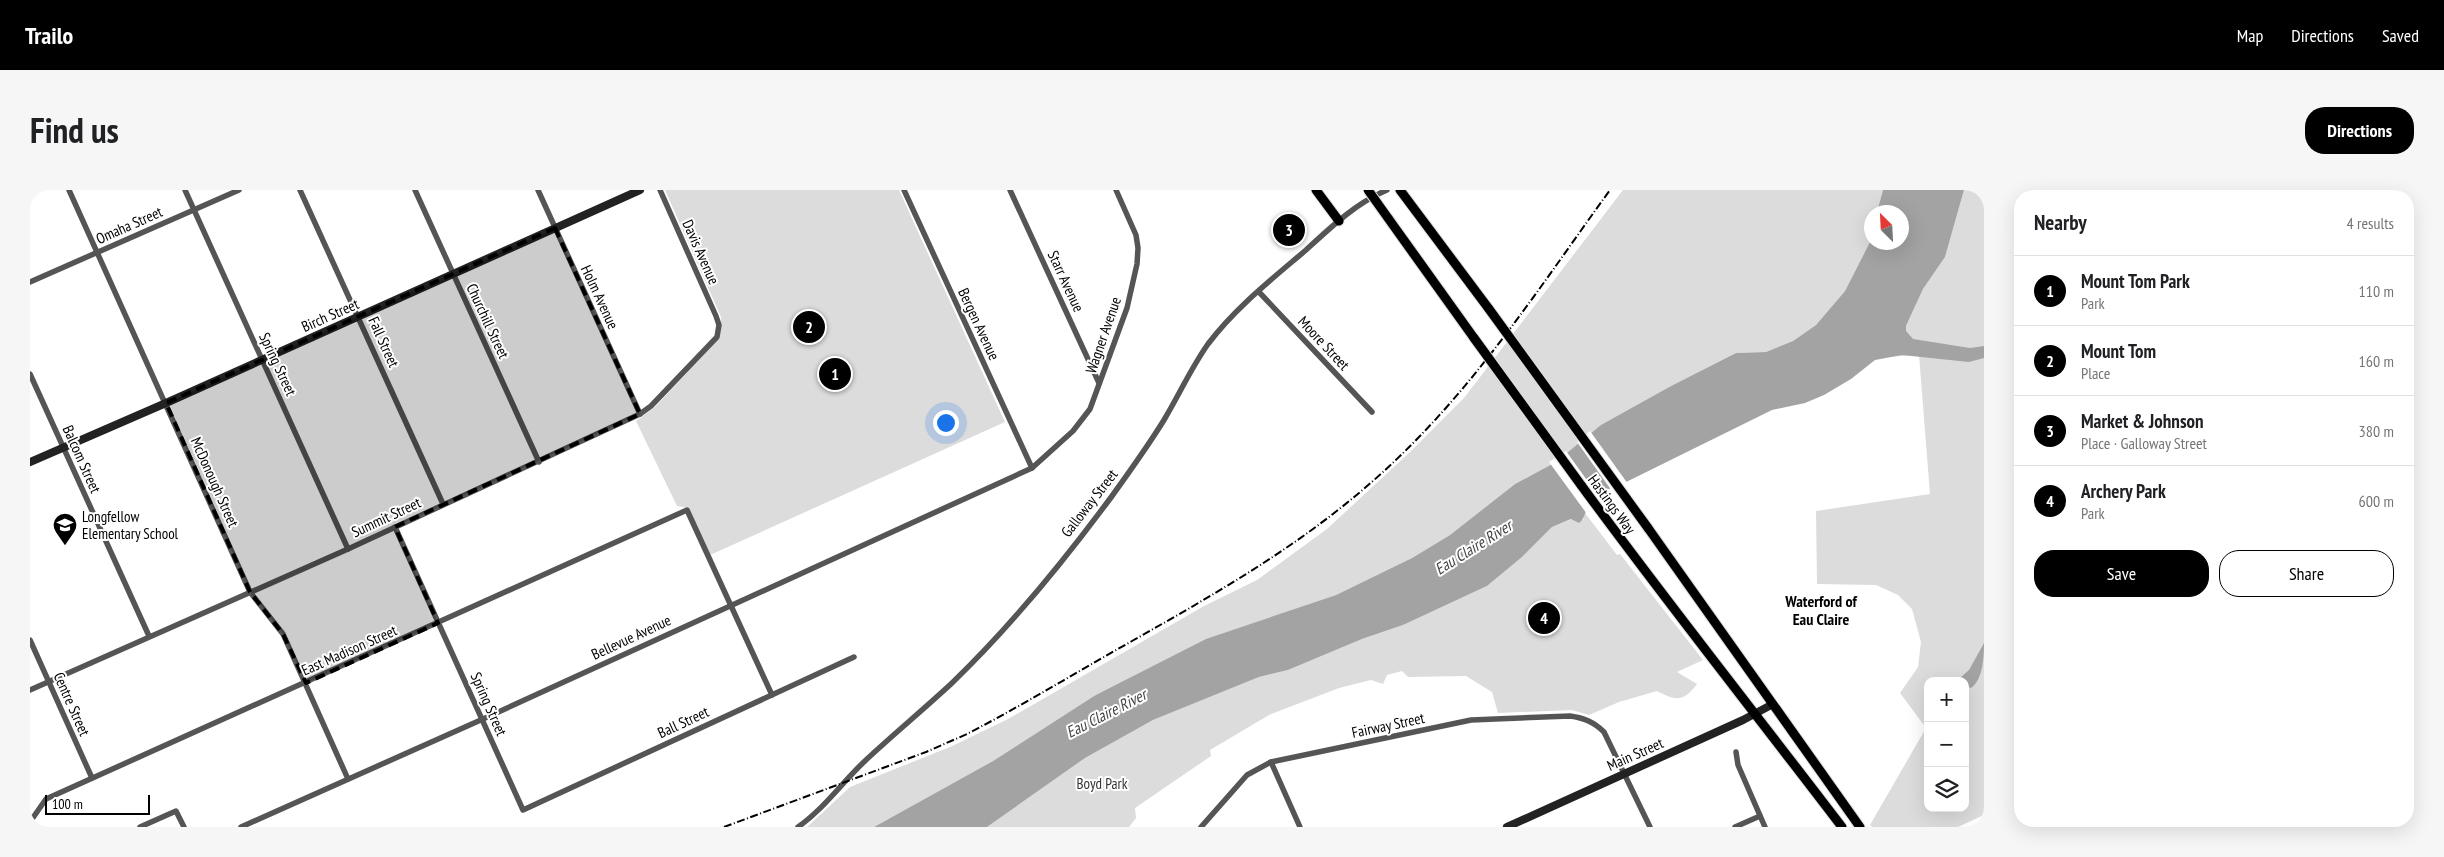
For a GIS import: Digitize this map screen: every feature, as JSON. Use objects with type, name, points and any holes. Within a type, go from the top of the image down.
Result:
[{"type":"main road","name":"Birch Street","points":[[30,462],[359,317],[640,190]]},
{"type":"main road","points":[[1316,190],[1339,220]]},
{"type":"main road","name":"Hastings Way","points":[[1368,190],[1628,549],[1842,827]]},
{"type":"main road","name":"Hastings Way","points":[[1400,190],[1648,528],[1860,827]]},
{"type":"main road","name":"Main Street","points":[[1508,827],[1755,714],[1772,704]]},
{"type":"street","name":"McDonough Street","points":[[69,190],[250,592],[283,634],[348,779]]},
{"type":"street","name":"Spring Street","points":[[185,190],[348,548]]},
{"type":"street","name":"Omaha Street","points":[[30,282],[239,190]]},
{"type":"street","name":"Fall Street","points":[[300,190],[443,504]]},
{"type":"street","name":"Churchill Street","points":[[415,190],[539,462]]},
{"type":"street","name":"Holm Avenue","points":[[538,190],[640,414]]},
{"type":"street","name":"Davis Avenue","points":[[660,190],[719,325]]},
{"type":"street","name":"Bergen Avenue","points":[[904,190],[1032,468]]},
{"type":"street","name":"Starr Avenue","points":[[1010,190],[1100,382]]},
{"type":"street","name":"Wagner Avenue","points":[[1032,468],[1073,431],[1090,409],[1127,308],[1137,264],[1136,235],[1116,190]]},
{"type":"street","name":"Galloway Street","points":[[798,827],[828,801],[862,764],[951,684],[1025,604],[1110,499],[1165,419],[1184,381],[1208,344],[1232,316],[1339,220],[1360,205],[1387,190]]},
{"type":"street","name":"Moore Street","points":[[1258,292],[1372,412]]},
{"type":"street","name":"Summit Street","points":[[30,690],[396,527],[640,414],[651,406],[718,337],[719,325]]},
{"type":"street","name":"Balcom Street","points":[[30,374],[149,636]]},
{"type":"street","name":"Bellevue Avenue","points":[[241,827],[483,720],[1032,468]]},
{"type":"street","name":"East Madison Street","points":[[32,824],[46,799],[687,510],[730,605]]},
{"type":"street","name":"Spring Street","points":[[396,527],[523,810]]},
{"type":"street","points":[[730,605],[772,695]]},
{"type":"street","name":"Centre Street","points":[[30,640],[92,778]]},
{"type":"street","name":"Ball Street","points":[[523,810],[854,657]]},
{"type":"street","name":"Fairway Street","points":[[1201,827],[1247,774],[1271,762],[1471,720],[1570,716],[1585,718],[1604,732],[1625,773]]},
{"type":"street","points":[[1736,752],[1738,764],[1765,827]]},
{"type":"street","points":[[1271,762],[1300,827]]},
{"type":"street","points":[[1625,773],[1650,827]]},
{"type":"street","points":[[140,827],[176,811],[184,827]]},
{"type":"street","points":[[1735,827],[1760,816]]},
{"type":"highlighted area","points":[[555,228],[640,414],[395,527],[438,623],[306,683],[283,634],[250,592],[166,403]]},
{"type":"green space","points":[[665,190],[899,190],[1005,422],[710,555],[688,508],[677,506],[636,421],[655,407],[720,338],[721,317]]},
{"type":"green space","points":[[1623,190],[1883,190],[1879,205],[1864,205],[1864,250],[1866,250],[1845,291],[1816,325],[1793,341],[1766,352],[1736,353],[1673,385],[1556,462],[1515,484],[1450,535],[1412,558],[1336,595],[1292,610],[1094,696],[993,761],[874,827],[807,827],[850,787],[950,747],[1008,719],[1204,606],[1257,580],[1327,529],[1410,452],[1464,398]]},
{"type":"green space","points":[[1964,190],[1984,190],[1984,815],[1958,827],[1872,827],[1870,825],[1924,731],[1924,812],[1969,812],[1969,677],[1924,677],[1924,725],[1900,693],[1918,667],[1921,642],[1912,609],[1898,595],[1876,585],[1817,584],[1816,511],[1930,494],[1919,355],[1884,357],[1906,331],[1906,326],[1923,289],[1945,257]]},
{"type":"green space","name":"Boyd Park","points":[[1585,513],[1617,555],[1620,554],[1703,660],[1677,672],[1697,684],[1684,697],[1670,697],[1657,691],[1619,702],[1589,715],[1572,710],[1498,713],[1492,692],[1466,676],[1408,677],[1402,671],[1387,675],[1383,684],[1371,680],[1339,688],[1269,715],[1210,750],[1211,756],[1135,808],[1136,818],[1129,827],[987,827],[1085,758],[1153,720],[1259,677],[1288,670],[1362,639],[1403,625],[1487,586],[1522,557],[1552,527],[1572,519],[1583,520]]},
{"type":"water","name":"Eau Claire River","points":[[1883,190],[1964,190],[1945,257],[1923,289],[1906,326],[1906,331],[1913,339],[1970,348],[1984,346],[1984,358],[1969,362],[1902,355],[1875,360],[1851,379],[1824,395],[1805,403],[1772,410],[1618,486],[1599,493],[1590,502],[1583,519],[1579,523],[1571,519],[1552,527],[1522,557],[1487,586],[1403,625],[1362,639],[1288,670],[1259,677],[1153,720],[1085,758],[987,827],[874,827],[993,761],[1094,696],[1206,639],[1336,595],[1412,558],[1450,535],[1515,484],[1556,462],[1601,425],[1673,385],[1736,353],[1766,352],[1793,341],[1816,325],[1845,291],[1866,250],[1909,250],[1909,205],[1879,205]]},
{"type":"water","points":[[1984,643],[1980,674],[1978,680],[1971,688],[1969,687],[1969,677],[1961,677],[1969,670]]},
{"type":"pier","points":[[1590,431],[1628,484],[1612,491],[1577,442]]},
{"type":"pier","points":[[1566,451],[1599,497],[1592,502],[1587,514],[1549,462]]},
{"type":"railway","points":[[724,827],[926,752],[967,734],[1209,596],[1318,526],[1385,470],[1445,409],[1495,349],[1610,190]]},
{"type":"place","name":"Market & Johnson","points":[[1289,230]]},
{"type":"place","name":"Mount Tom","points":[[809,327]]},
{"type":"place","name":"Mount Tom Park","points":[[835,374]]},
{"type":"place","name":"Longfellow Elementary School","points":[[65,546]]},
{"type":"place","name":"Archery Park","points":[[1544,618]]},
{"type":"district","name":"Waterford of Eau Claire","points":[[1821,610]]}]
